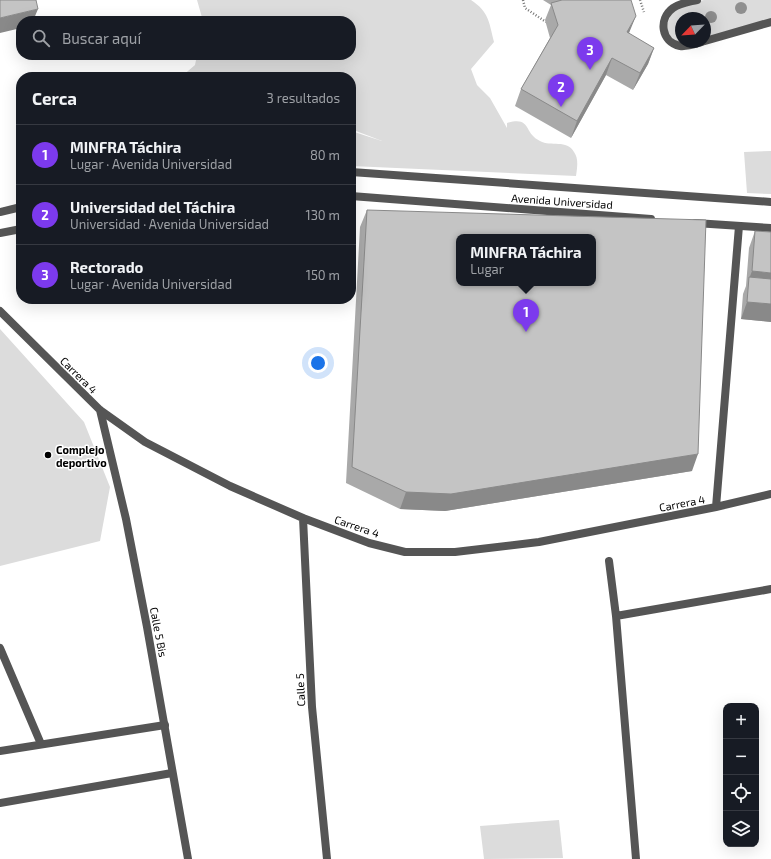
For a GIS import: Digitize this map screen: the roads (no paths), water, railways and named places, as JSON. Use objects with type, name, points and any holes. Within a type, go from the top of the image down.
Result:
[{"type":"street","points":[[675,43],[668,40],[663,32],[662,24],[670,11],[676,6],[697,0]]},
{"type":"street","points":[[711,39],[771,22]]},
{"type":"street","name":"Avenida Universidad","points":[[356,172],[771,202]]},
{"type":"street","name":"Avenida Universidad","points":[[356,196],[660,220]]},
{"type":"street","points":[[0,212],[16,208]]},
{"type":"street","points":[[684,222],[771,228]]},
{"type":"street","points":[[716,507],[739,226]]},
{"type":"street","points":[[0,233],[16,229]]},
{"type":"street","name":"Carrera 4","points":[[0,311],[100,410],[145,442],[230,486],[303,518],[369,544],[404,552],[455,552],[539,542],[716,507],[771,494]]},
{"type":"street","name":"Calle 5 Bis","points":[[100,410],[126,519],[165,726],[172,774],[188,859]]},
{"type":"street","name":"Calle 5","points":[[303,518],[312,707],[327,859]]},
{"type":"street","points":[[609,561],[616,616],[636,859]]},
{"type":"street","points":[[616,616],[771,590]]},
{"type":"street","points":[[0,648],[41,744]]},
{"type":"street","points":[[0,751],[165,726]]},
{"type":"street","points":[[0,803],[172,774]]},
{"type":"place","name":"Rectorado","points":[[590,70]]},
{"type":"place","name":"Universidad del Táchira","points":[[561,107]]},
{"type":"place","name":"MINFRA Táchira","points":[[526,332]]},
{"type":"place","name":"Complejo deportivo","points":[[48,455]]}]
